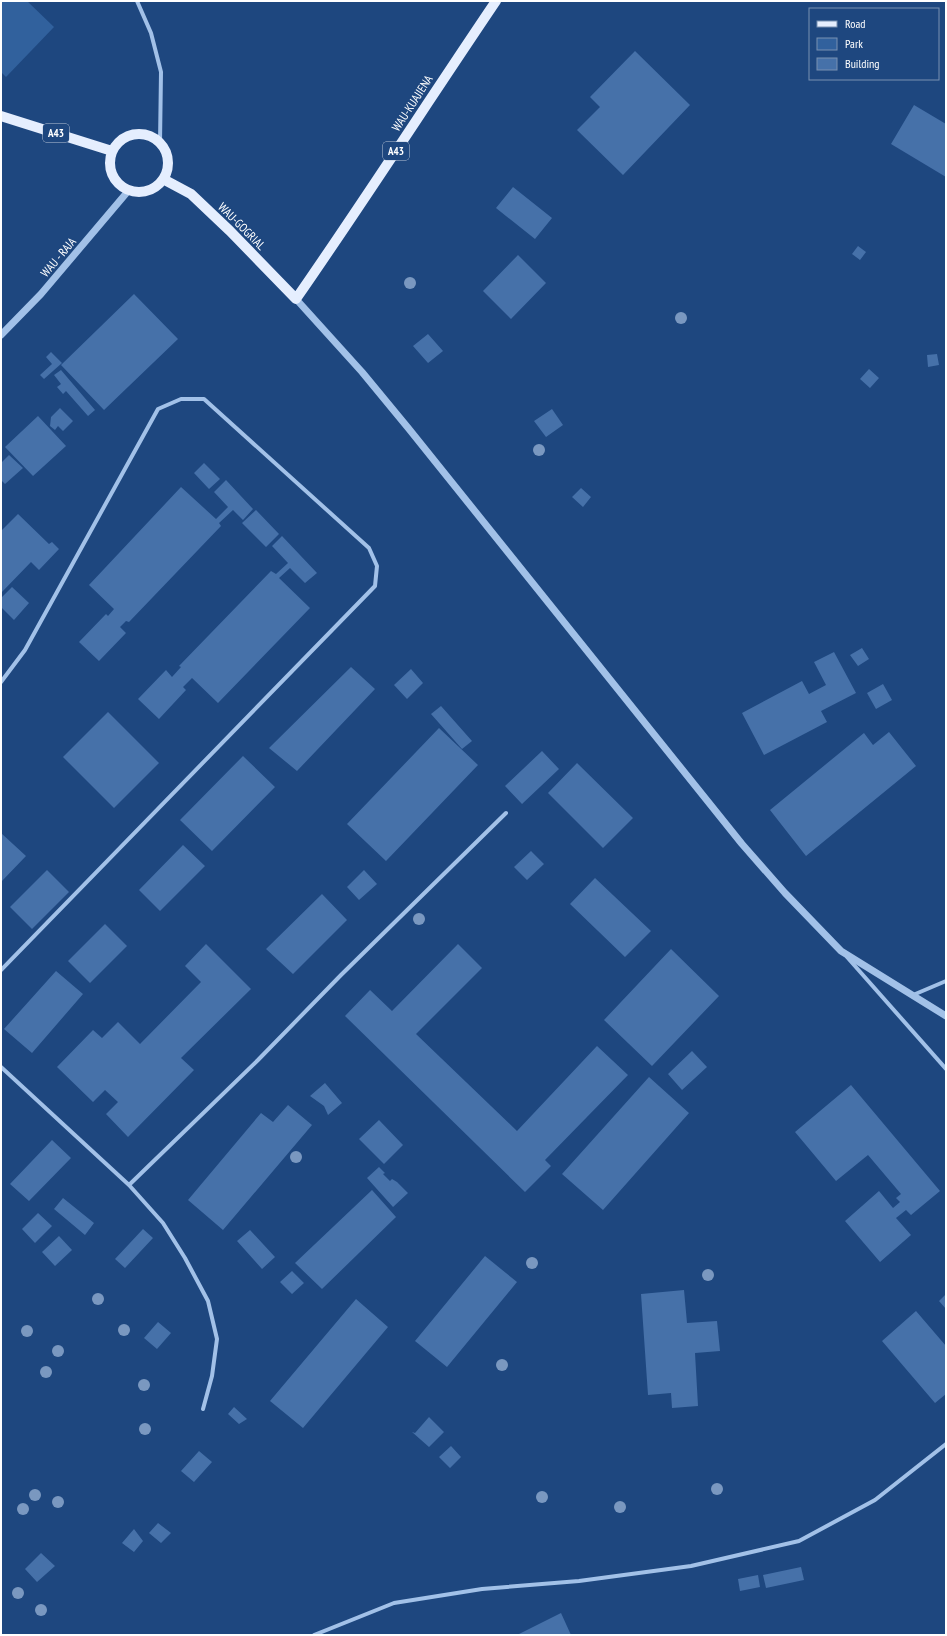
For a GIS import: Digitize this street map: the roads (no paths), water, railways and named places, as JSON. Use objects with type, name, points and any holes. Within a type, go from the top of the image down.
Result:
[{"type":"main road","name":"WAU-KUAJIENA","points":[[296,300],[370,192],[496,1]]},
{"type":"main road","name":"A43","points":[[1,116],[112,151]]},
{"type":"main road","points":[[134,134],[144,134],[153,137],[160,143],[168,160],[167,170],[163,179],[156,186],[148,190],[138,192],[120,186],[112,174],[110,160],[112,151],[117,143],[124,137],[134,134]]},
{"type":"main road","name":"WAU-GOGRIAL","points":[[163,179],[191,194],[230,231],[296,300]]},
{"type":"street","points":[[137,1],[151,33],[161,72],[160,143]]},
{"type":"street","name":"WAU - RAJA","points":[[1,335],[41,294],[129,190]]},
{"type":"street","points":[[296,300],[362,372],[409,429],[742,844],[785,893],[841,951],[946,1069]]},
{"type":"street","points":[[1,682],[25,650],[158,409],[181,399],[204,399],[369,548],[377,566],[375,586],[1,970]]},
{"type":"street","points":[[129,1185],[258,1060],[341,975],[506,813]]},
{"type":"street","points":[[841,951],[946,1016]]},
{"type":"street","points":[[912,995],[946,981]]},
{"type":"street","points":[[1,1067],[129,1185],[163,1223],[185,1258],[208,1301],[217,1338],[212,1376],[203,1409]]},
{"type":"street","points":[[314,1635],[394,1604],[482,1589],[578,1581],[691,1566],[799,1541],[875,1500],[946,1444]]}]
